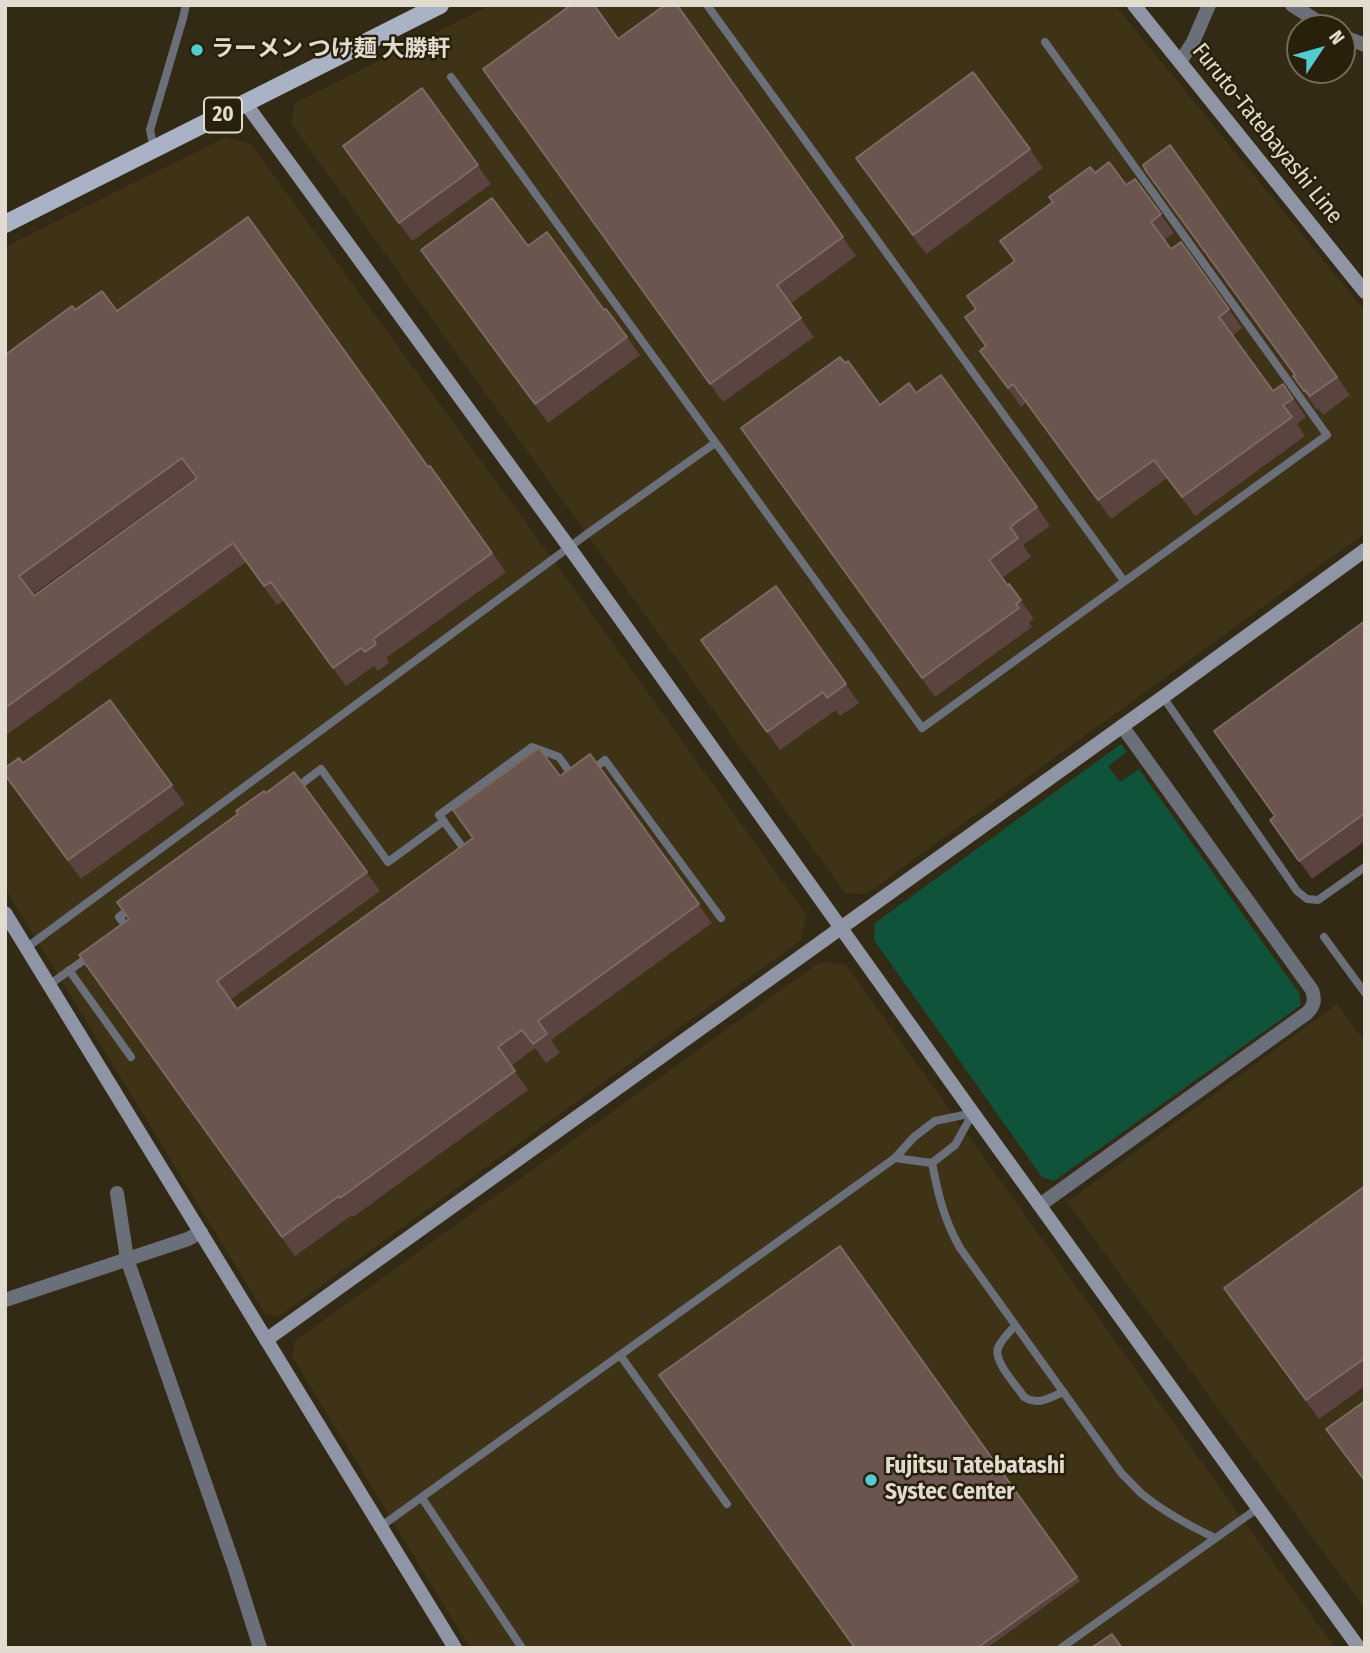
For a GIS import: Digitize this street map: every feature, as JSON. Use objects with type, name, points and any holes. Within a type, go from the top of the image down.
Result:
[{"type":"main road","name":"20","points":[[5,224],[440,5]]},
{"type":"street","name":"Furuto-Tatebayashi Line","points":[[1134,5],[1365,292]]},
{"type":"street","points":[[1180,62],[1209,5]]},
{"type":"street","points":[[246,104],[569,547],[1359,1648]]},
{"type":"street","points":[[266,1340],[1365,550]]},
{"type":"street","points":[[1040,1205],[1307,1013],[1313,1007],[1315,998],[1312,989],[1122,726]]},
{"type":"street","points":[[5,913],[454,1648]]},
{"type":"street","points":[[117,1193],[127,1259],[260,1648]]},
{"type":"street","points":[[5,1300],[188,1239],[201,1232]]},
{"type":"lane","points":[[154,149],[150,130],[186,5]]},
{"type":"lane","points":[[707,5],[1124,581]]},
{"type":"lane","points":[[451,77],[922,728],[1327,435],[1045,42]]},
{"type":"lane","points":[[26,947],[569,547],[715,443]]},
{"type":"lane","points":[[1163,697],[1297,891],[1307,899],[1318,900],[1365,867]]},
{"type":"lane","points":[[458,864],[469,856],[439,815],[532,747],[559,757],[576,781],[606,760],[720,918]]},
{"type":"lane","points":[[287,794],[321,769],[388,862],[444,821]]},
{"type":"lane","points":[[117,935],[127,928],[118,916],[141,900]]},
{"type":"lane","points":[[1324,937],[1365,993]]},
{"type":"lane","points":[[49,985],[98,949]]},
{"type":"lane","points":[[69,970],[131,1057]]},
{"type":"lane","points":[[895,1158],[932,1163],[955,1146],[973,1113]]},
{"type":"lane","points":[[380,1527],[895,1158],[914,1137],[935,1121],[973,1113]]},
{"type":"lane","points":[[932,1163],[948,1227],[960,1248],[1122,1474],[1142,1494],[1194,1528],[1215,1538]]},
{"type":"lane","points":[[1015,1325],[998,1348],[997,1355],[999,1362],[1024,1397],[1038,1402],[1063,1392]]},
{"type":"lane","points":[[620,1355],[727,1504]]},
{"type":"lane","points":[[422,1498],[522,1648]]},
{"type":"lane","points":[[1061,1648],[1258,1508]]},
{"type":"shaded area","points":[[490,5],[1115,5],[1365,311],[1365,533],[866,894],[845,893],[291,123],[295,103]]},
{"type":"shaded area","points":[[226,137],[251,144],[807,916],[800,941],[278,1317],[265,1314],[5,888],[5,247]]},
{"type":"shaded area","points":[[820,962],[846,965],[1335,1648],[470,1648],[292,1356],[295,1341]]},
{"type":"shaded area","points":[[1337,1004],[1365,1042],[1365,1609],[1067,1202]]},
{"type":"green space","points":[[1121,744],[1127,752],[1108,766],[1120,782],[1139,769],[1299,993],[1301,1005],[1054,1181],[1042,1177],[874,940],[875,923]]},
{"type":"building","points":[[571,5],[594,5],[618,39],[665,5],[677,5],[843,237],[777,285],[801,318],[710,384],[483,69]]},
{"type":"building","points":[[973,72],[1030,149],[913,235],[856,158]]},
{"type":"building","points":[[422,88],[478,165],[399,223],[343,146]]},
{"type":"building","points":[[1170,145],[1337,377],[1310,396],[1146,171],[1143,165]]},
{"type":"building","points":[[1109,162],[1126,185],[1135,179],[1161,214],[1151,222],[1171,249],[1181,242],[1229,309],[1219,317],[1273,391],[1283,384],[1293,399],[1283,405],[1292,417],[1182,497],[1154,460],[1098,500],[1013,384],[1008,388],[980,351],[986,346],[965,317],[976,309],[967,296],[1015,261],[1000,241],[1053,202],[1049,197],[1090,167],[1095,173]]},
{"type":"building","points":[[492,198],[528,246],[547,232],[627,337],[535,404],[421,250]]},
{"type":"building","points":[[248,217],[492,553],[373,639],[376,644],[365,652],[361,648],[333,668],[271,582],[264,586],[233,543],[5,708],[5,355],[72,306],[75,310],[102,291],[117,311]],"holes":[[[182,458],[197,478],[34,596],[19,576]]]},
{"type":"building","points":[[840,357],[845,363],[848,361],[880,405],[909,383],[916,393],[941,375],[1037,507],[1010,527],[1018,538],[989,560],[1021,600],[1016,604],[1019,608],[922,678],[741,428]]},
{"type":"building","points":[[776,586],[846,684],[827,698],[823,692],[767,732],[701,640]]},
{"type":"building","points":[[1365,621],[1365,813],[1299,861],[1270,820],[1275,816],[1214,731]]},
{"type":"building","points":[[110,700],[172,785],[68,860],[5,775],[5,768],[19,758],[23,763]]},
{"type":"building","points":[[539,748],[560,776],[590,754],[699,904],[538,1021],[547,1034],[533,1044],[522,1030],[498,1047],[515,1071],[282,1237],[79,955],[129,919],[117,902],[238,814],[236,811],[294,772],[367,872],[217,981],[237,1009],[473,838],[453,810]]},
{"type":"building","points":[[1365,1186],[1365,1358],[1306,1400],[1224,1288]]},
{"type":"building","name":"Fujitsu Tatebatashi Systec Center","points":[[840,1246],[1077,1577],[977,1648],[855,1648],[659,1375]]},
{"type":"building","points":[[1365,1401],[1365,1481],[1326,1429]]},
{"type":"building","points":[[1112,1634],[1122,1648],[1091,1648]]},
{"type":"place","name":"ラーメン つけ麺 大勝軒","points":[[197,50]]},
{"type":"place","name":"Fujitsu Tatebatashi Systec Center","points":[[871,1480]]}]
